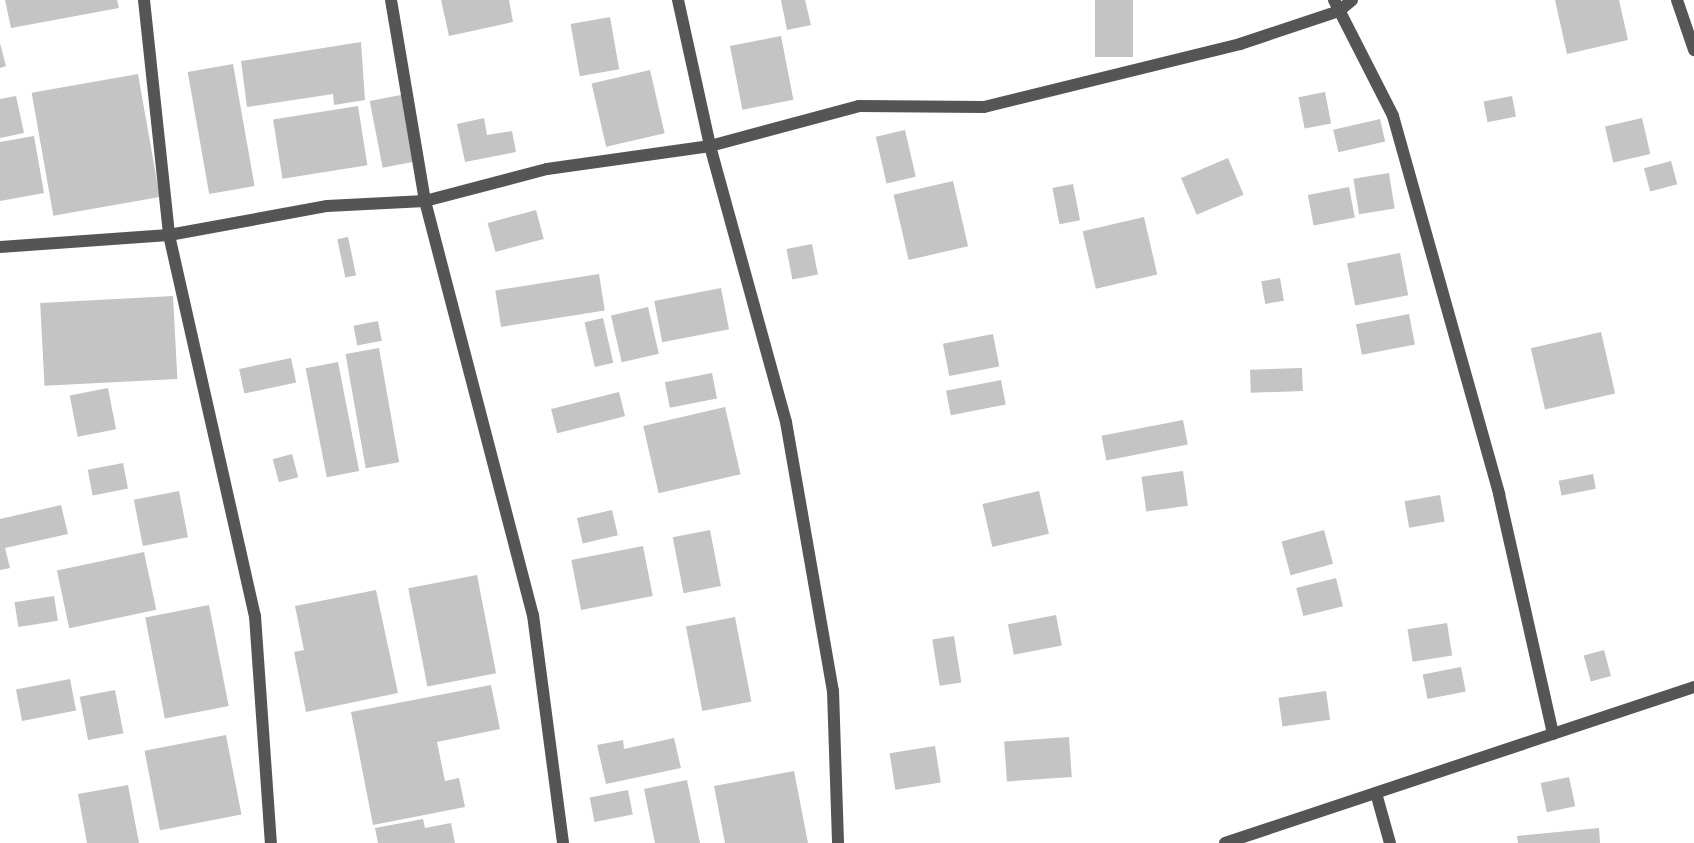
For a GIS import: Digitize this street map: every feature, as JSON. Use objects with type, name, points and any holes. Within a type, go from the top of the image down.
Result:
[{"type":"street","points":[[144,0],[169,235],[255,616],[271,843]]},
{"type":"street","points":[[391,0],[425,201],[533,615],[563,843]]},
{"type":"street","points":[[678,0],[710,146],[786,422],[833,691],[838,843]]},
{"type":"street","points":[[0,247],[169,235],[327,206],[425,201],[547,169],[710,146],[859,106],[984,107],[1240,44],[1352,0]]},
{"type":"street","points":[[1677,0],[1694,50]]},
{"type":"street","points":[[1336,6],[1393,116],[1499,494],[1553,734]]},
{"type":"street","points":[[1225,843],[1694,687]]},
{"type":"street","points":[[1376,793],[1390,843]]},
{"type":"building","points":[[5,0],[117,0],[119,8],[11,28]]},
{"type":"building","points":[[441,0],[509,0],[513,22],[449,36]]},
{"type":"building","points":[[781,0],[805,0],[811,25],[787,30]]},
{"type":"building","points":[[1095,0],[1133,0],[1133,57],[1095,57]]},
{"type":"building","points":[[1555,0],[1619,0],[1628,40],[1567,54]]},
{"type":"building","points":[[610,17],[619,69],[580,76],[571,24]]},
{"type":"building","points":[[781,36],[793,100],[742,110],[730,46]]},
{"type":"building","points":[[361,42],[365,100],[334,105],[333,94],[247,107],[241,61]]},
{"type":"building","points":[[0,43],[6,66],[0,68]]},
{"type":"building","points":[[233,64],[255,186],[209,194],[188,72]]},
{"type":"building","points":[[650,70],[665,133],[606,147],[592,83]]},
{"type":"building","points":[[138,74],[160,197],[53,216],[32,93]]},
{"type":"building","points":[[1325,92],[1331,123],[1305,129],[1298,97]]},
{"type":"building","points":[[406,94],[419,161],[383,168],[370,101]]},
{"type":"building","points":[[16,96],[24,133],[0,138],[0,99]]},
{"type":"building","points":[[1512,96],[1516,117],[1488,122],[1484,102]]},
{"type":"building","points":[[358,106],[367,165],[282,179],[273,119]]},
{"type":"building","points":[[484,118],[487,135],[512,131],[516,152],[465,162],[457,124]]},
{"type":"building","points":[[1642,118],[1650,154],[1613,163],[1605,127]]},
{"type":"building","points":[[1380,119],[1385,141],[1338,152],[1333,130]]},
{"type":"building","points":[[905,130],[916,177],[887,184],[876,137]]},
{"type":"building","points":[[34,136],[44,193],[0,201],[0,142]]},
{"type":"building","points":[[1228,158],[1244,195],[1197,215],[1181,178]]},
{"type":"building","points":[[1671,161],[1677,184],[1650,191],[1644,168]]},
{"type":"building","points":[[1389,173],[1395,209],[1359,214],[1353,179]]},
{"type":"building","points":[[953,181],[968,246],[909,260],[894,195]]},
{"type":"building","points":[[1073,184],[1080,220],[1059,224],[1052,188]]},
{"type":"building","points":[[1349,187],[1355,217],[1314,225],[1308,195]]},
{"type":"building","points":[[536,210],[544,239],[495,252],[488,223]]},
{"type":"building","points":[[1144,217],[1157,274],[1096,289],[1083,231]]},
{"type":"building","points":[[348,237],[356,275],[345,277],[337,239]]},
{"type":"building","points":[[812,244],[818,274],[792,279],[786,249]]},
{"type":"building","points":[[1400,253],[1408,295],[1355,306],[1347,263]]},
{"type":"building","points":[[599,274],[605,311],[501,327],[495,290]]},
{"type":"building","points":[[1280,278],[1284,301],[1265,304],[1261,281]]},
{"type":"building","points":[[721,288],[729,329],[662,342],[654,301]]},
{"type":"building","points":[[173,296],[177,379],[45,386],[40,303]]},
{"type":"building","points":[[648,307],[659,354],[622,362],[611,316]]},
{"type":"building","points":[[1409,314],[1415,344],[1362,355],[1356,324]]},
{"type":"building","points":[[603,318],[613,363],[595,367],[584,322]]},
{"type":"building","points":[[378,321],[382,341],[357,345],[353,326]]},
{"type":"building","points":[[1601,332],[1615,393],[1545,410],[1531,348]]},
{"type":"building","points":[[993,334],[999,366],[949,376],[943,344]]},
{"type":"building","points":[[379,348],[399,462],[366,468],[346,354]]},
{"type":"building","points":[[291,358],[296,382],[244,393],[239,369]]},
{"type":"building","points":[[338,362],[359,471],[327,477],[306,368]]},
{"type":"building","points":[[1302,368],[1303,391],[1251,393],[1250,370]]},
{"type":"building","points":[[712,373],[717,399],[670,408],[665,382]]},
{"type":"building","points":[[1001,380],[1006,405],[951,415],[946,391]]},
{"type":"building","points":[[108,388],[116,429],[78,437],[70,395]]},
{"type":"building","points":[[619,392],[625,416],[557,433],[551,409]]},
{"type":"building","points":[[725,407],[741,474],[659,493],[643,426]]},
{"type":"building","points":[[1183,420],[1188,445],[1106,460],[1102,436]]},
{"type":"building","points":[[292,454],[298,477],[279,482],[273,459]]},
{"type":"building","points":[[123,463],[128,489],[93,495],[88,470]]},
{"type":"building","points":[[1183,471],[1188,506],[1146,512],[1141,477]]},
{"type":"building","points":[[1593,474],[1596,489],[1562,495],[1559,481]]},
{"type":"building","points":[[179,491],[188,537],[143,546],[134,500]]},
{"type":"building","points":[[1039,491],[1049,534],[992,547],[982,504]]},
{"type":"building","points":[[1440,495],[1445,522],[1409,528],[1405,501]]},
{"type":"building","points":[[61,505],[68,534],[5,548],[10,568],[0,570],[0,519]]},
{"type":"building","points":[[612,510],[618,535],[583,543],[577,518]]},
{"type":"building","points":[[710,530],[721,586],[684,593],[673,537]]},
{"type":"building","points":[[1324,530],[1333,564],[1291,575],[1281,541]]},
{"type":"building","points":[[643,546],[653,596],[581,610],[571,560]]},
{"type":"building","points":[[144,552],[156,610],[69,628],[57,571]]},
{"type":"building","points":[[477,575],[496,673],[427,687],[408,588]]},
{"type":"building","points":[[1336,578],[1343,606],[1303,616],[1296,588]]},
{"type":"building","points":[[376,590],[398,693],[306,712],[294,652],[304,650],[295,606]]},
{"type":"building","points":[[54,596],[58,621],[18,627],[14,602]]},
{"type":"building","points":[[209,605],[229,706],[165,719],[145,617]]},
{"type":"building","points":[[1056,615],[1062,645],[1014,655],[1008,624]]},
{"type":"building","points":[[735,617],[751,701],[702,711],[686,627]]},
{"type":"building","points":[[1447,623],[1452,656],[1413,662],[1407,629]]},
{"type":"building","points":[[954,636],[961,682],[940,686],[932,639]]},
{"type":"building","points":[[1604,650],[1611,676],[1591,682],[1584,655]]},
{"type":"building","points":[[1461,667],[1466,692],[1427,699],[1423,674]]},
{"type":"building","points":[[70,679],[76,710],[22,721],[16,689]]},
{"type":"building","points":[[491,685],[500,729],[437,742],[445,781],[459,778],[465,807],[373,825],[351,712]]},
{"type":"building","points":[[115,690],[123,733],[88,740],[80,697]]},
{"type":"building","points":[[1326,691],[1330,720],[1283,726],[1278,698]]},
{"type":"building","points":[[226,735],[241,815],[160,830],[145,751]]},
{"type":"building","points":[[1069,737],[1072,777],[1007,781],[1004,742]]},
{"type":"building","points":[[674,738],[681,768],[606,784],[597,745],[623,740],[624,749]]},
{"type":"building","points":[[935,746],[941,783],[895,790],[890,753]]},
{"type":"building","points":[[794,771],[808,843],[725,843],[714,786]]},
{"type":"building","points":[[1569,777],[1575,806],[1547,812],[1541,783]]},
{"type":"building","points":[[687,780],[700,843],[655,843],[644,789]]},
{"type":"building","points":[[128,785],[139,843],[87,843],[78,794]]},
{"type":"building","points":[[628,790],[633,815],[594,822],[590,797]]},
{"type":"building","points":[[423,819],[425,828],[451,823],[455,843],[378,843],[375,828]]},
{"type":"building","points":[[1599,828],[1600,843],[1518,843],[1517,836]]}]
